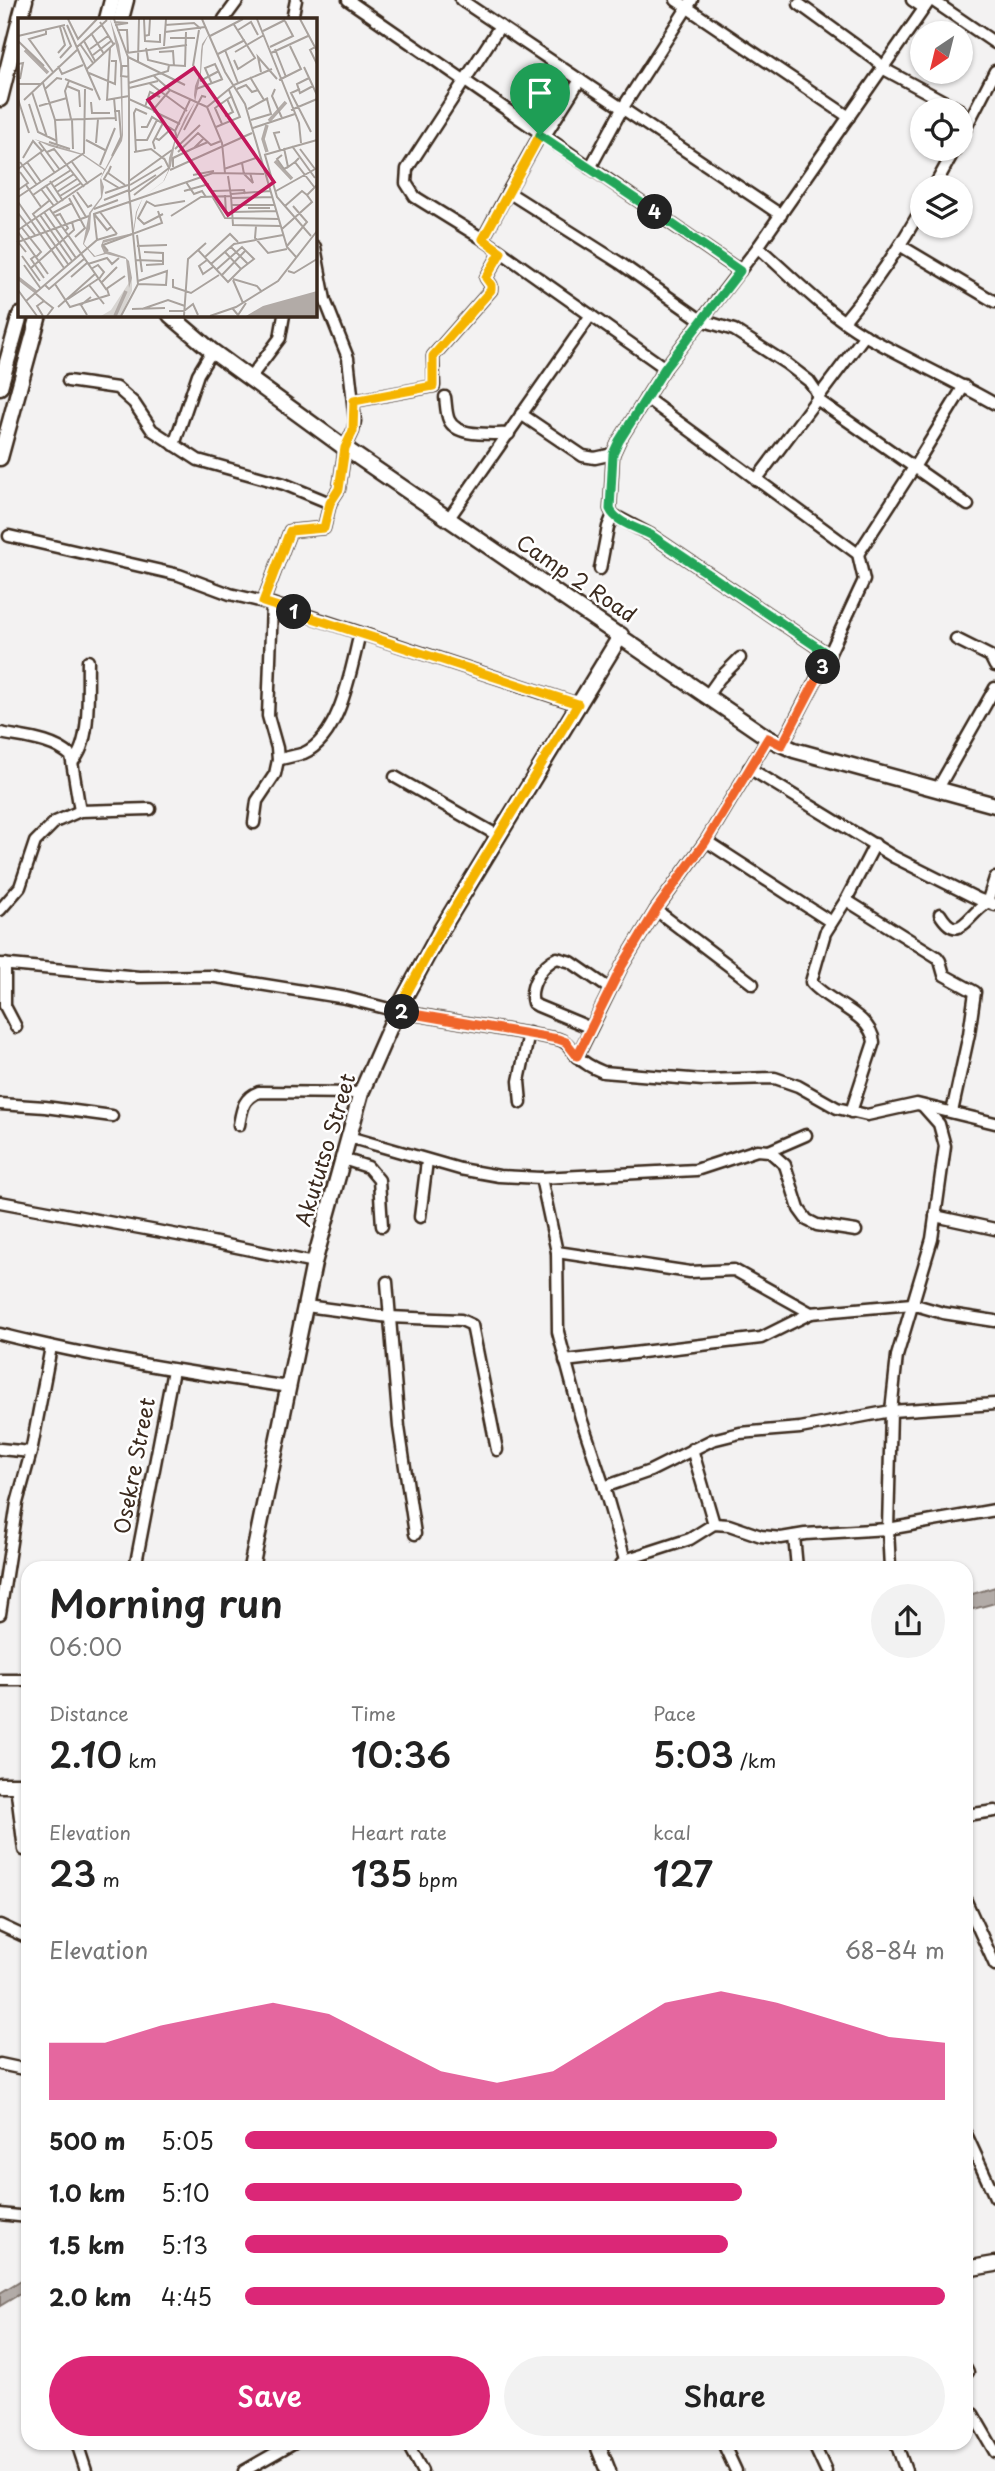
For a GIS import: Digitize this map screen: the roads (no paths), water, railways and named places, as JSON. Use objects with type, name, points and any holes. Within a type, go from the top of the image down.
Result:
[{"type":"street","points":[[21,18],[25,0]]},
{"type":"street","points":[[107,18],[112,0]]},
{"type":"street","points":[[121,18],[126,0]]},
{"type":"street","points":[[225,18],[238,0]]},
{"type":"street","points":[[292,18],[296,0]]},
{"type":"street","points":[[348,0],[740,271]]},
{"type":"street","points":[[461,0],[781,215]]},
{"type":"street","points":[[676,0],[689,4],[849,117]]},
{"type":"street","points":[[912,0],[929,3],[995,43]]},
{"type":"street","points":[[829,655],[651,535],[613,515],[610,509],[613,454],[665,368],[758,247],[929,3]]},
{"type":"street","points":[[590,167],[622,109],[689,4]]},
{"type":"street","points":[[799,4],[876,60],[884,69],[938,98]]},
{"type":"street","points":[[500,26],[407,169],[406,183],[415,197],[483,239],[665,368]]},
{"type":"street","points":[[0,99],[18,29]]},
{"type":"street","points":[[973,112],[995,71]]},
{"type":"street","points":[[483,239],[542,136],[580,80]]},
{"type":"street","points":[[508,192],[620,263],[701,320],[734,330],[787,364],[808,381],[816,391],[818,400],[968,505]]},
{"type":"street","points":[[844,321],[872,287],[910,230]]},
{"type":"street","points":[[901,246],[995,302]]},
{"type":"street","points":[[758,247],[844,321],[865,335],[995,404]]},
{"type":"street","points":[[354,401],[433,386],[433,356],[491,290],[486,278],[501,252]]},
{"type":"street","points":[[254,823],[257,801],[275,774],[278,760],[268,716],[268,603],[290,531],[324,528],[330,503],[339,489],[345,448],[353,431],[354,401],[348,358],[325,300],[317,258]]},
{"type":"street","points":[[449,517],[591,315]]},
{"type":"street","points":[[0,387],[19,317]]},
{"type":"street","points":[[0,458],[38,317]]},
{"type":"street","name":"Camp 2 Road","points":[[172,317],[212,351],[345,448],[775,741],[805,754],[995,805]]},
{"type":"street","points":[[250,378],[280,338],[284,317]]},
{"type":"street","points":[[756,480],[865,335]]},
{"type":"street","points":[[174,445],[198,374],[212,351]]},
{"type":"street","points":[[68,381],[117,388],[134,403],[152,430],[198,460],[284,484],[330,503]]},
{"type":"street","points":[[858,554],[964,386]]},
{"type":"street","points":[[445,397],[449,419],[456,428],[509,434]]},
{"type":"street","points":[[577,1056],[610,989],[656,910],[706,841],[749,768],[775,741],[829,655],[864,580],[858,554],[646,398]]},
{"type":"street","points":[[521,414],[583,456],[596,458],[613,454]]},
{"type":"street","points":[[600,569],[613,515]]},
{"type":"street","points":[[9,536],[179,575],[230,594],[268,603],[578,704]]},
{"type":"street","points":[[278,760],[305,752],[323,738],[343,697],[360,633]]},
{"type":"street","name":"Akututso Street","points":[[252,1561],[314,1264],[361,1093],[397,1011],[441,930],[621,635]]},
{"type":"street","points":[[956,639],[990,656],[995,666]]},
{"type":"street","points":[[707,696],[740,658]]},
{"type":"street","points":[[73,761],[82,750],[85,732],[88,662]]},
{"type":"street","points":[[937,790],[995,688]]},
{"type":"street","points":[[0,733],[45,742],[64,750],[73,761],[80,811]]},
{"type":"street","points":[[749,768],[906,863],[991,904]]},
{"type":"street","points":[[395,777],[497,835]]},
{"type":"street","points":[[0,910],[20,887],[35,842],[55,822],[80,811],[150,809]]},
{"type":"street","points":[[706,841],[831,922]]},
{"type":"street","points":[[851,1112],[874,1042],[873,1034],[867,1024],[811,982],[822,941],[875,844]]},
{"type":"street","points":[[991,904],[995,878]]},
{"type":"street","points":[[846,900],[937,957],[944,975],[975,992],[970,1034],[952,1112]]},
{"type":"street","points":[[940,914],[947,925],[953,928],[961,926],[976,911],[991,904]]},
{"type":"street","points":[[656,910],[753,984]]},
{"type":"street","points":[[591,1028],[533,1003],[532,991],[545,965],[556,958],[572,962],[610,989]]},
{"type":"street","points":[[16,1027],[5,1006],[3,964],[139,977],[210,976],[346,998],[397,1011],[530,1033],[566,1042],[577,1056],[603,1072],[702,1080],[775,1078],[788,1081],[837,1108],[851,1112],[881,1114],[904,1106],[923,1106],[995,1123]]},
{"type":"street","points":[[522,1103],[519,1082],[530,1033]]},
{"type":"street","points":[[239,1125],[243,1104],[249,1096],[259,1092],[361,1093]]},
{"type":"street","points":[[0,1104],[112,1116]]},
{"type":"street","points":[[890,1561],[891,1411],[897,1356],[932,1239],[945,1146],[939,1124],[923,1106]]},
{"type":"street","points":[[349,1137],[460,1170],[541,1178],[696,1170],[757,1150],[768,1151],[806,1135]]},
{"type":"street","points":[[768,1151],[785,1165],[799,1209],[807,1220],[817,1226],[856,1231]]},
{"type":"street","points":[[342,1159],[368,1167],[379,1180],[382,1226]]},
{"type":"street","points":[[420,1217],[427,1161]]},
{"type":"street","points":[[541,1178],[557,1252],[558,1332],[624,1561]]},
{"type":"street","points":[[0,1202],[178,1235],[314,1264]]},
{"type":"street","points":[[935,1216],[995,1229]]},
{"type":"street","points":[[557,1252],[690,1272],[734,1270],[811,1312]]},
{"type":"street","points":[[387,1282],[398,1427],[415,1534]]},
{"type":"street","points":[[565,1361],[761,1338],[811,1312],[912,1304],[943,1313],[995,1321]]},
{"type":"street","points":[[306,1306],[389,1317],[461,1320],[472,1325],[497,1450]]},
{"type":"street","points":[[0,1334],[51,1347],[173,1370],[289,1387]]},
{"type":"street","points":[[0,1614],[17,1503],[32,1452],[51,1347]]},
{"type":"street","name":"Osekre Street","points":[[136,1561],[173,1370]]},
{"type":"street","points":[[604,1487],[650,1471],[712,1440],[740,1433],[800,1428],[891,1411],[995,1404]]},
{"type":"street","points":[[0,1449],[32,1452]]},
{"type":"street","points":[[692,1449],[714,1524]]},
{"type":"street","points":[[635,1561],[690,1539],[714,1524],[729,1525],[761,1536],[781,1538],[888,1529],[995,1510]]},
{"type":"street","points":[[794,1536],[796,1561]]},
{"type":"street","points":[[0,1680],[21,1680]]},
{"type":"street","points":[[0,1785],[21,1785]]},
{"type":"street","points":[[973,1814],[995,1811]]},
{"type":"street","points":[[973,1916],[995,1965]]},
{"type":"street","points":[[0,1925],[21,1935]]},
{"type":"street","points":[[0,2063],[21,2068]]},
{"type":"street","points":[[973,2149],[995,2197]]},
{"type":"street","points":[[0,2214],[21,2216]]},
{"type":"street","points":[[973,2268],[995,2264]]},
{"type":"street","points":[[973,2414],[995,2452]]},
{"type":"street","points":[[79,2450],[86,2471]]},
{"type":"street","points":[[244,2471],[281,2450]]},
{"type":"street","points":[[411,2450],[422,2471]]},
{"type":"street","points":[[600,2450],[608,2471]]},
{"type":"street","points":[[726,2450],[736,2471]]},
{"type":"street","points":[[816,2450],[826,2471]]},
{"type":"street","points":[[898,2450],[906,2471]]}]
